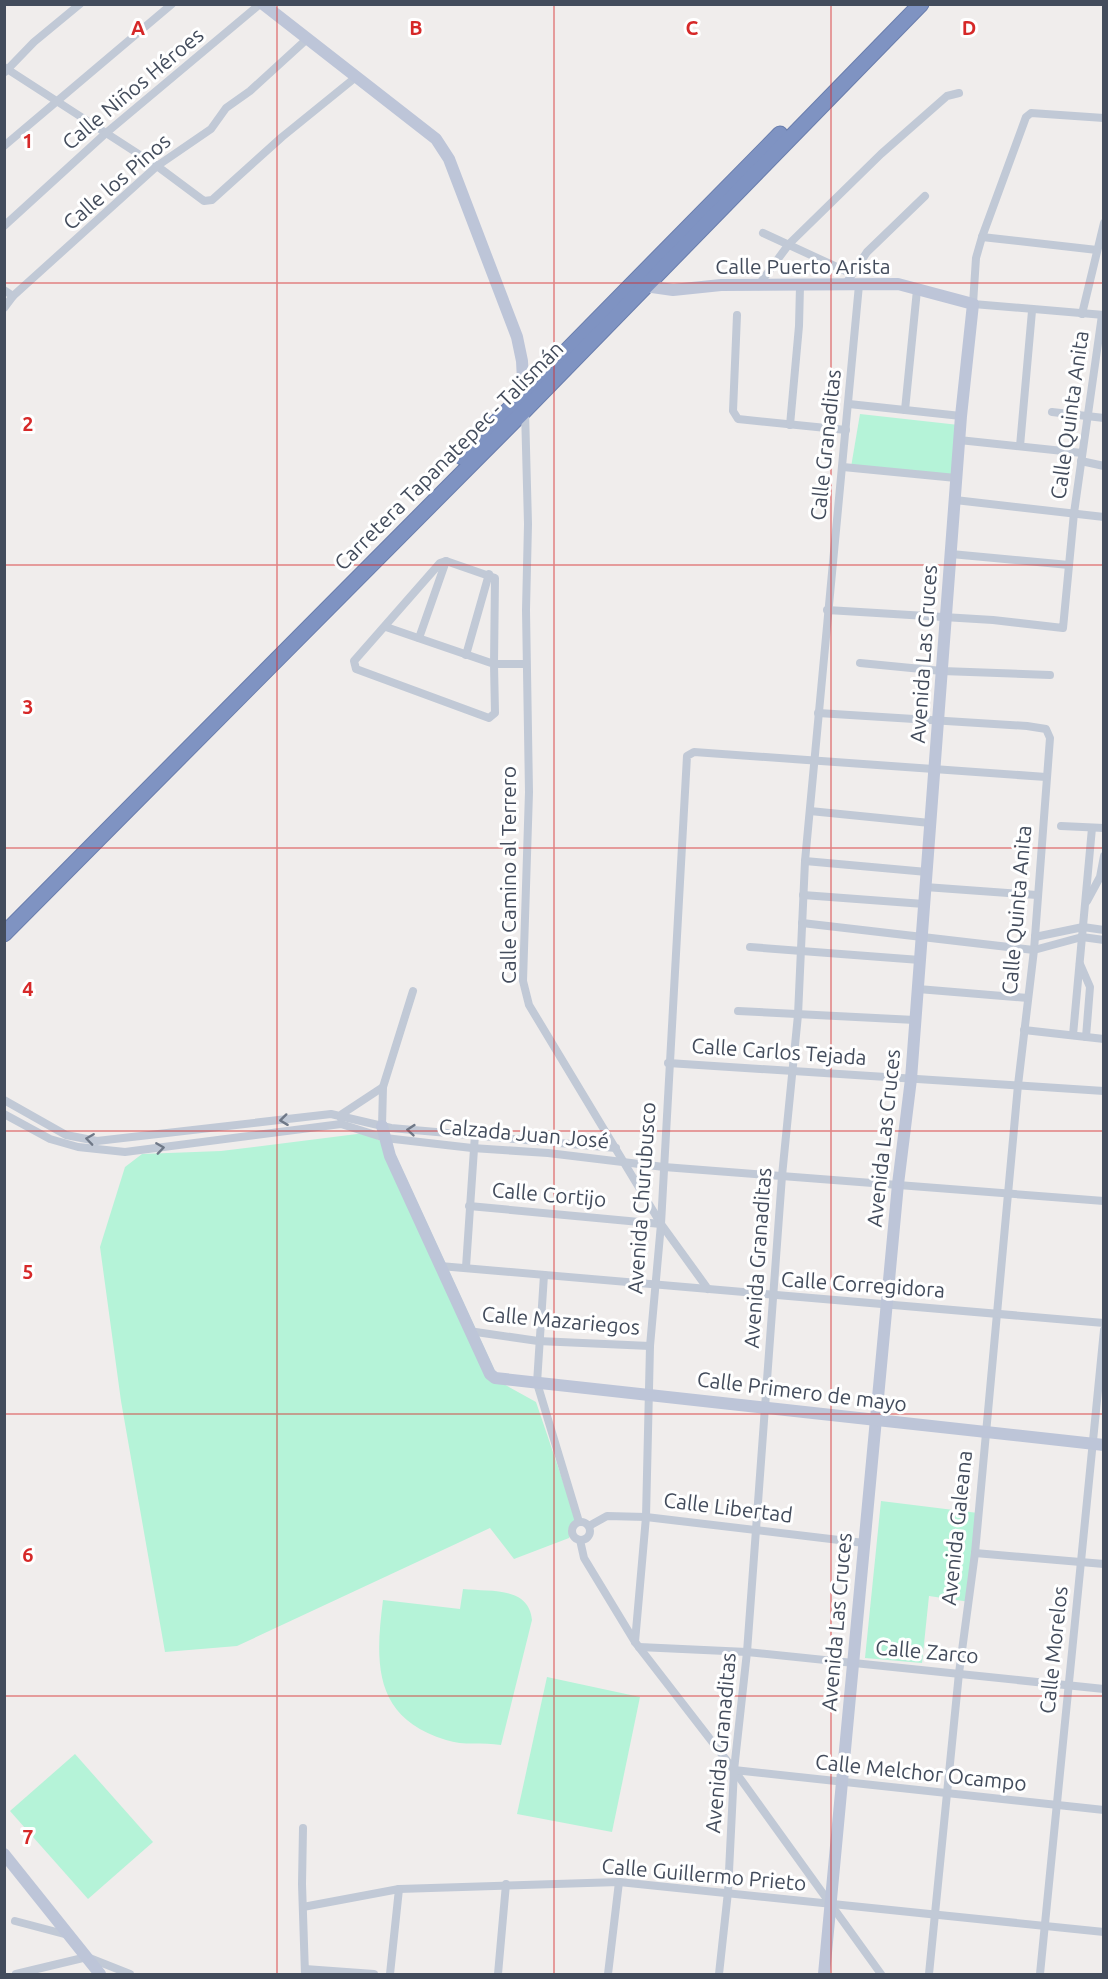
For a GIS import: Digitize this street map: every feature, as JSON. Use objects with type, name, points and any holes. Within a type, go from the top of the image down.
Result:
[{"type":"highway","name":"Carretera Tapanatepec - Talismán","points":[[4,934],[524,403],[907,4]]},
{"type":"highway","name":"Carretera Tapanatepec - Talismán","points":[[4,920],[524,403],[645,286],[921,4]]},
{"type":"street","points":[[80,4],[34,42],[6,70],[157,166],[204,201],[212,200],[282,137],[356,77]]},
{"type":"street","points":[[4,146],[172,4]]},
{"type":"street","points":[[262,4],[436,139],[449,159],[517,337],[522,361],[524,403]]},
{"type":"street","name":"Calle Niños Héroes","points":[[4,226],[106,133],[262,4]]},
{"type":"street","name":"Calle los Pinos","points":[[4,308],[13,296],[157,166],[211,129],[226,108],[250,91],[307,39]]},
{"type":"street","points":[[758,286],[789,244],[889,147],[947,96],[959,93]]},
{"type":"street","points":[[973,304],[976,258],[1026,117],[1031,113],[1104,118]]},
{"type":"street","points":[[845,285],[867,252],[925,196]]},
{"type":"street","points":[[1082,314],[1104,223]]},
{"type":"street","points":[[763,233],[852,274]]},
{"type":"street","points":[[982,237],[1097,250]]},
{"type":"street","name":"Calle Puerto Arista","points":[[645,286],[673,290],[721,285],[898,284],[973,304],[1032,311],[1103,315]]},
{"type":"street","name":"Calle Granaditas","points":[[818,713],[859,285]]},
{"type":"street","points":[[790,425],[799,335],[800,286]]},
{"type":"street","points":[[4,290],[13,296]]},
{"type":"street","points":[[905,410],[917,290]]},
{"type":"street","name":"Avenida Las Cruces","points":[[824,1974],[864,1544],[878,1421],[898,1184],[911,1079],[959,440],[973,304]]},
{"type":"street","points":[[1020,446],[1032,311]]},
{"type":"street","points":[[737,315],[733,411],[738,419],[846,430]]},
{"type":"street","name":"Calle Quinta Anita","points":[[946,617],[1063,628],[1081,457],[1100,361],[1103,315]]},
{"type":"street","name":"Calle Camino al Terrero","points":[[524,403],[528,524],[526,664],[529,792],[523,981],[529,1005],[661,1224],[708,1289]]},
{"type":"street","points":[[849,404],[961,416]]},
{"type":"street","points":[[1052,412],[1104,418]]},
{"type":"street","points":[[959,440],[1020,446],[1081,457],[1104,466]]},
{"type":"street","points":[[843,467],[956,478]]},
{"type":"street","points":[[955,500],[1104,518]]},
{"type":"street","points":[[951,554],[1069,565]]},
{"type":"street","points":[[419,638],[446,561]]},
{"type":"street","points":[[446,561],[489,574],[496,582],[495,713],[489,718],[356,669],[354,661],[440,563],[446,561]]},
{"type":"street","points":[[466,655],[489,574]]},
{"type":"street","points":[[827,609],[946,617]]},
{"type":"street","points":[[386,627],[494,664],[526,664]]},
{"type":"street","points":[[860,663],[942,671],[1050,675]]},
{"type":"street","points":[[818,713],[938,721]]},
{"type":"street","name":"Avenida Granaditas","points":[[719,1974],[728,1892],[734,1770],[747,1652],[773,1296],[798,1015],[805,861],[818,713]]},
{"type":"street","name":"Calle Quinta Anita","points":[[938,721],[1046,729],[1050,738],[1034,950],[1018,1085]]},
{"type":"street","name":"Avenida Churubusco","points":[[637,1644],[646,1516],[651,1394],[650,1346],[661,1224],[668,1063],[687,756],[694,752],[814,760]]},
{"type":"street","points":[[814,760],[1046,777]]},
{"type":"street","points":[[810,812],[930,823]]},
{"type":"street","points":[[1061,826],[1104,828]]},
{"type":"street","points":[[1073,1035],[1092,828]]},
{"type":"street","points":[[1085,904],[1100,878],[1104,856]]},
{"type":"street","points":[[805,861],[927,873]]},
{"type":"street","points":[[925,888],[1037,896]]},
{"type":"street","points":[[803,895],[924,904]]},
{"type":"street","points":[[802,923],[1034,950],[1082,937],[1104,940]]},
{"type":"street","points":[[1035,937],[1083,927],[1104,930]]},
{"type":"street","points":[[750,948],[920,960]]},
{"type":"street","points":[[1080,963],[1090,987],[1086,1037]]},
{"type":"street","points":[[918,989],[1028,998]]},
{"type":"street","points":[[412,991],[383,1088],[378,1131],[470,1331]]},
{"type":"street","points":[[738,1011],[915,1020]]},
{"type":"street","points":[[1024,1030],[1104,1039]]},
{"type":"street","name":"Calle Carlos Tejada","points":[[668,1063],[1104,1091]]},
{"type":"street","name":"Avenida Galeana","points":[[929,1974],[959,1673],[975,1552],[1018,1085]]},
{"type":"street","points":[[4,1100],[66,1135],[97,1141],[342,1114],[383,1088]]},
{"type":"street","points":[[4,1114],[50,1139],[78,1148],[125,1152],[341,1124],[378,1131]]},
{"type":"street","points":[[341,1124],[342,1114]]},
{"type":"street","points":[[342,1114],[378,1131]]},
{"type":"street","name":"Calzada Juan José","points":[[378,1131],[475,1134],[616,1148]]},
{"type":"street","name":"Calzada Juan José","points":[[378,1131],[472,1148],[623,1161],[664,1167],[1104,1202]]},
{"type":"street","points":[[466,1267],[472,1148],[475,1134]]},
{"type":"street","name":"Calle Cortijo","points":[[470,1206],[661,1224]]},
{"type":"street","name":"Calle Corregidora","points":[[440,1266],[1104,1323]]},
{"type":"street","points":[[544,1275],[537,1383],[579,1522]]},
{"type":"street","name":"Calle Morelos","points":[[1040,1974],[1068,1684],[1098,1445],[1104,1330]]},
{"type":"street","name":"Calle Mazariegos","points":[[470,1331],[538,1341],[650,1346]]},
{"type":"street","name":"Calle Primero de mayo","points":[[470,1331],[490,1374],[495,1378],[1098,1445]]},
{"type":"street","name":"Calle Libertad","points":[[589,1526],[608,1516],[646,1516],[864,1544]]},
{"type":"street","points":[[579,1522],[589,1526],[590,1535],[580,1540]]},
{"type":"street","points":[[579,1522],[573,1526],[572,1532],[575,1538],[580,1540]]},
{"type":"street","points":[[580,1540],[584,1558],[637,1644],[734,1770],[881,1974]]},
{"type":"street","points":[[975,1552],[1104,1564]]},
{"type":"street","name":"Calle Zarco","points":[[637,1644],[747,1652],[1104,1689]]},
{"type":"street","name":"Calle Melchor Ocampo","points":[[734,1770],[1104,1810]]},
{"type":"street","points":[[303,1828],[305,1972],[374,1974]]},
{"type":"street","points":[[4,1854],[100,1974]]},
{"type":"street","points":[[608,1974],[620,1882]]},
{"type":"street","name":"Calle Guillermo Prieto","points":[[303,1907],[399,1889],[620,1882],[1104,1932]]},
{"type":"street","points":[[498,1974],[506,1884]]},
{"type":"street","points":[[390,1974],[399,1889]]},
{"type":"street","points":[[15,1921],[68,1935]]},
{"type":"street","points":[[16,1974],[87,1957],[130,1974]]},
{"type":"green space","points":[[860,414],[959,425],[952,478],[851,467]]},
{"type":"green space","points":[[365,1133],[392,1147],[500,1382],[536,1402],[575,1517],[569,1538],[514,1559],[490,1528],[237,1646],[165,1652],[121,1401],[100,1247],[125,1167],[142,1154],[221,1151]]},
{"type":"green space","points":[[881,1501],[978,1513],[970,1602],[929,1596],[922,1663],[865,1658]]},
{"type":"green space","points":[[463,1589],[496,1591],[516,1596],[524,1601],[532,1620],[501,1745],[453,1742],[422,1730],[404,1718],[392,1703],[384,1685],[379,1645],[383,1600],[460,1609]]},
{"type":"green space","points":[[547,1677],[640,1697],[612,1832],[517,1814]]},
{"type":"green space","points":[[75,1754],[153,1842],[88,1899],[10,1811]]}]
